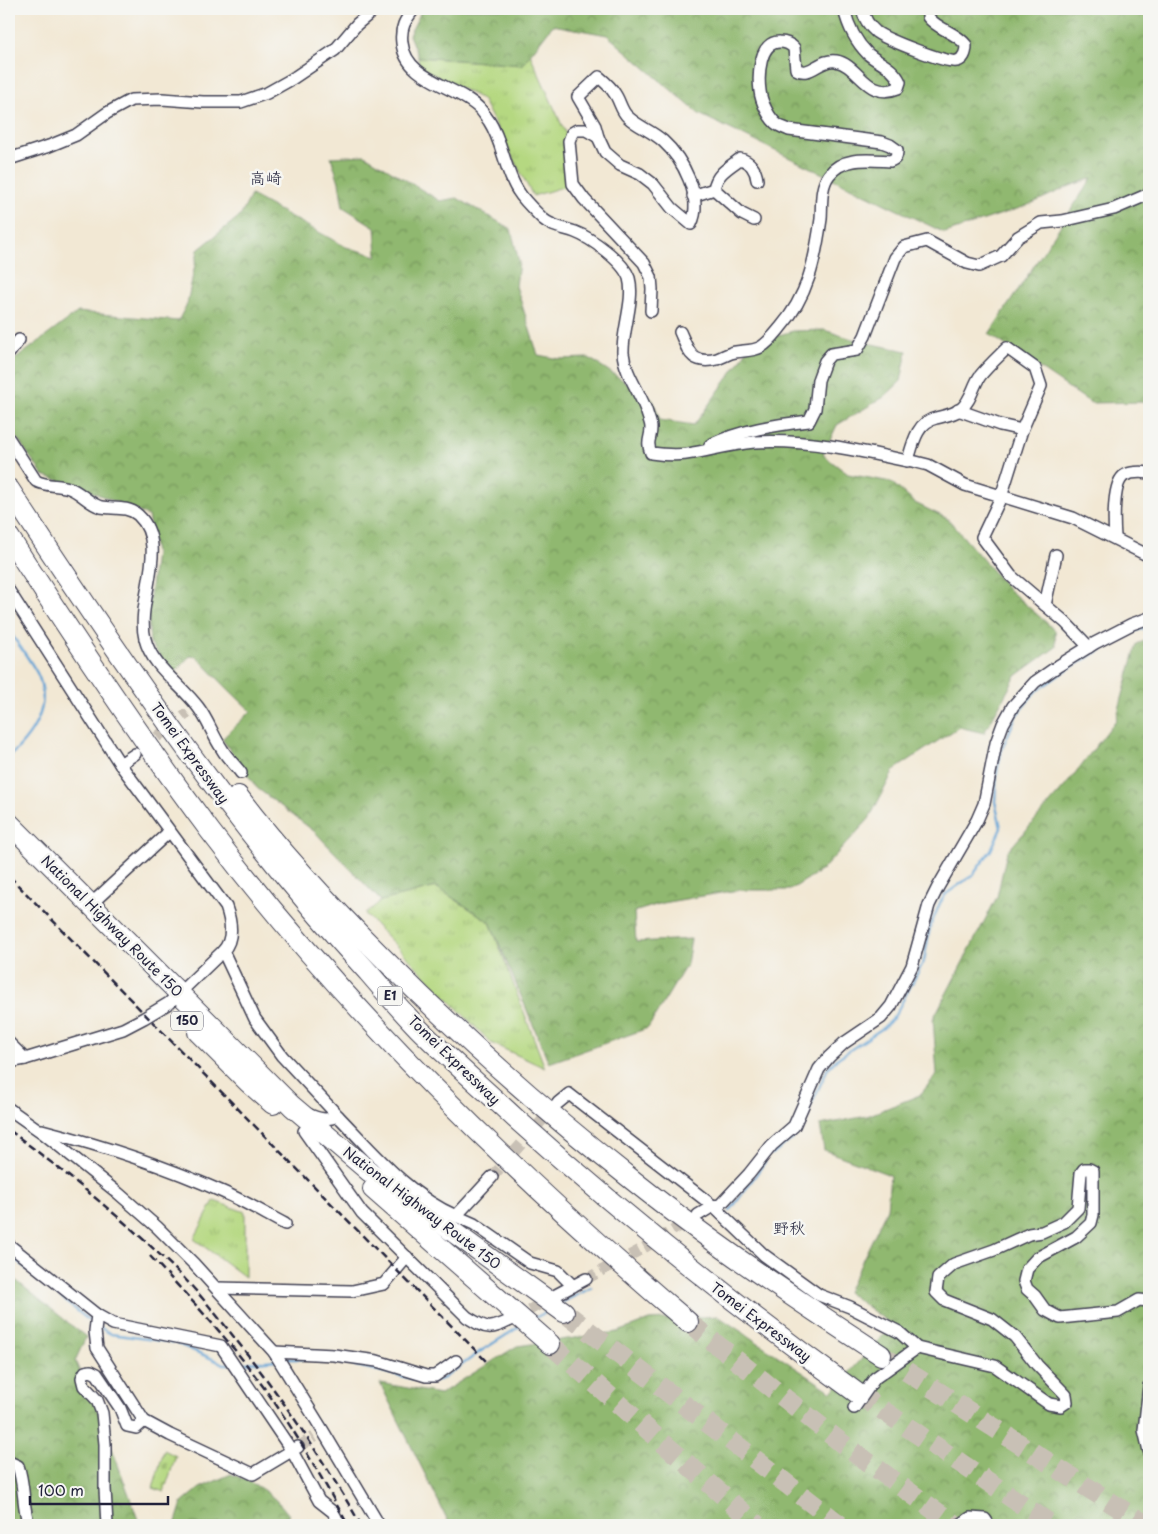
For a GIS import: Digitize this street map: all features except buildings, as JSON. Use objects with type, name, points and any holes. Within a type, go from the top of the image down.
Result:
[{"type":"highway","name":"Tomei Expressway","points":[[9,489],[138,682],[238,819],[303,900],[418,1027],[475,1081],[610,1202],[855,1401]]},
{"type":"highway","name":"Tomei Expressway","points":[[20,507],[144,675],[248,810],[317,889],[416,992],[524,1092],[636,1183],[787,1293],[881,1355]]},
{"type":"highway","name":"Tomei Expressway","points":[[9,538],[69,632],[211,832],[341,988],[418,1072],[463,1116],[613,1258],[688,1322]]},
{"type":"highway","name":"National Highway Route 150","points":[[9,823],[90,905],[248,1082],[376,1191],[550,1344]]},
{"type":"highway","name":"National Highway Route 150","points":[[9,841],[174,998],[292,1106],[370,1172],[559,1304]]},
{"type":"street","points":[[9,159],[76,135],[107,113],[131,100],[162,98],[203,102],[241,102],[267,93],[292,80],[335,50],[357,24],[375,9]]},
{"type":"street","points":[[414,9],[403,22],[402,52],[414,67],[430,80],[454,91],[480,108],[492,125],[518,191],[545,221],[576,232],[592,241],[622,267],[629,278],[630,296],[623,355],[625,365],[646,410],[651,428],[648,445],[651,453],[668,455],[692,453],[755,442],[795,443],[836,446],[908,460],[928,465],[965,485],[1073,518],[1149,556]]},
{"type":"street","points":[[680,332],[689,354],[695,359],[718,359],[740,351],[754,350],[763,346],[793,312],[805,289],[812,270],[817,247],[822,190],[829,174],[843,163],[858,160],[890,161],[897,155],[897,150],[882,142],[789,130],[777,124],[767,111],[762,98],[760,91],[761,63],[764,52],[771,44],[777,42],[790,44],[794,48],[796,69],[800,72],[807,72],[825,61],[836,61],[844,64],[860,79],[873,87],[891,91],[898,88],[900,82],[897,75],[869,54],[851,32],[844,9]]},
{"type":"street","points":[[862,9],[868,24],[877,32],[898,43],[946,60],[956,62],[963,58],[966,52],[966,45],[955,35],[931,21],[928,17],[929,9]]},
{"type":"street","points":[[599,77],[615,94],[628,117],[647,128],[663,141],[679,160],[688,175],[693,196],[693,220],[691,224],[672,208],[653,184],[640,174],[620,165],[605,152],[595,126],[578,97],[599,77]]},
{"type":"street","points":[[598,137],[586,130],[577,130],[572,134],[569,141],[573,184],[584,199],[644,263],[651,277],[651,311]]},
{"type":"street","points":[[714,189],[715,182],[721,173],[740,159],[745,160],[752,167],[756,173],[757,180]]},
{"type":"street","points":[[693,196],[714,189]]},
{"type":"street","points":[[714,189],[742,214],[754,220]]},
{"type":"street","points":[[692,453],[726,437],[775,425],[809,421],[816,409],[818,380],[825,361],[831,354],[857,350],[865,336],[895,258],[904,247],[928,241],[967,263],[979,266],[1001,256],[1018,237],[1041,223],[1062,221],[1114,209],[1149,194]]},
{"type":"street","points":[[9,353],[19,340]]},
{"type":"street","points":[[908,460],[916,434],[921,426],[930,419],[961,409],[968,400],[980,376],[1007,348],[1035,368],[1040,386],[1022,430],[1001,497],[982,537],[1011,576],[1065,622],[1089,647]]},
{"type":"street","points":[[958,410],[1000,425],[1022,430]]},
{"type":"street","points":[[9,439],[36,481],[42,485],[67,487],[78,491],[101,507],[128,510],[136,514],[143,521],[153,545],[142,621],[145,640],[150,654],[241,773]]},
{"type":"street","points":[[1115,538],[1115,499],[1120,480],[1124,475],[1149,473]]},
{"type":"street","points":[[1045,605],[1056,555]]},
{"type":"street","points":[[9,590],[120,764],[226,906],[231,932],[227,946],[223,951],[174,998],[144,1018],[123,1029],[25,1059],[9,1062]]},
{"type":"street","points":[[698,1215],[714,1206],[720,1205],[749,1174],[772,1145],[794,1126],[820,1069],[829,1057],[844,1043],[881,1018],[891,1006],[912,966],[929,905],[977,820],[984,804],[996,743],[1003,724],[1013,706],[1035,682],[1089,647],[1132,624],[1149,618]]},
{"type":"street","points":[[120,764],[135,754]]},
{"type":"street","points":[[90,905],[169,832]]},
{"type":"street","points":[[223,951],[255,1019],[282,1056],[394,1173],[411,1188],[444,1211],[474,1224],[530,1262],[558,1271],[573,1286]]},
{"type":"street","points":[[9,1043],[25,1059]]},
{"type":"street","points":[[558,1103],[569,1094],[714,1206],[764,1255],[819,1294],[850,1307],[899,1332],[917,1348],[995,1366],[1049,1404],[1061,1406],[1067,1402],[1066,1395],[1037,1365],[1015,1337],[992,1319],[944,1300],[936,1292],[938,1278],[954,1264],[1064,1222],[1078,1208],[1081,1173],[1084,1169],[1089,1168],[1093,1171],[1093,1215],[1091,1223],[1076,1237],[1037,1258],[1027,1269],[1024,1281],[1027,1289],[1035,1296],[1045,1310],[1060,1318],[1118,1312],[1139,1300],[1149,1301]]},
{"type":"street","points":[[292,1106],[320,1119],[330,1119],[338,1116]]},
{"type":"street","points":[[9,1109],[118,1193],[157,1227],[274,1352],[282,1362],[319,1434],[379,1525]]},
{"type":"street","points":[[36,1128],[89,1142],[167,1169],[224,1193],[285,1224]]},
{"type":"street","points":[[304,1131],[362,1213],[467,1317],[482,1326],[492,1329],[511,1320]]},
{"type":"street","points":[[456,1216],[492,1177]]},
{"type":"street","points":[[9,1244],[97,1322],[221,1346],[295,1449],[319,1501],[333,1512],[340,1525]]},
{"type":"street","points":[[216,1288],[352,1291],[384,1284],[407,1257]]},
{"type":"street","points":[[559,1304],[573,1286],[586,1279]]},
{"type":"street","points":[[97,1322],[97,1348],[144,1421],[252,1474],[295,1449]]},
{"type":"street","points":[[855,1401],[875,1378],[917,1348]]},
{"type":"street","points":[[274,1352],[334,1355],[377,1361],[426,1376],[435,1376],[456,1361]]},
{"type":"street","points":[[107,1525],[105,1444],[102,1413],[98,1400],[84,1386],[82,1378],[85,1372],[91,1371],[97,1374],[120,1408],[127,1426],[136,1428],[144,1421]]},
{"type":"street","points":[[1149,1386],[1144,1430],[1149,1450]]},
{"type":"street","points":[[9,1462],[18,1466],[22,1474],[25,1512],[29,1525]]},
{"type":"street","points":[[960,1525],[970,1518],[985,1519],[989,1525]]},
{"type":"green space","points":[[421,9],[1149,9],[1149,402],[1091,403],[989,334],[1092,178],[1026,206],[945,233],[699,114],[607,35],[553,25],[522,65],[418,57],[409,35]]},
{"type":"green space","points":[[530,54],[569,141],[573,184],[533,196],[482,99],[419,67],[418,57],[522,65]]},
{"type":"green space","points":[[365,155],[440,201],[457,198],[511,229],[519,262],[516,286],[538,355],[559,359],[589,358],[653,400],[660,420],[694,425],[751,343],[793,331],[824,330],[862,342],[907,351],[901,381],[884,397],[837,425],[823,455],[848,474],[891,482],[915,503],[948,519],[1009,590],[1055,630],[1056,647],[1016,676],[984,733],[959,727],[894,770],[869,819],[822,870],[790,890],[738,890],[662,903],[634,912],[636,942],[691,939],[687,964],[648,1028],[549,1063],[490,922],[436,887],[381,901],[315,832],[257,788],[222,739],[251,711],[197,657],[190,656],[173,674],[150,643],[148,613],[155,553],[148,516],[95,493],[43,475],[14,434],[9,423],[9,364],[78,312],[178,321],[187,304],[198,250],[241,215],[251,195],[346,247],[377,256],[375,227],[343,207],[339,182],[331,157]]},
{"type":"green space","points":[[1149,639],[1149,1525],[450,1525],[380,1383],[440,1394],[517,1346],[618,1332],[649,1320],[718,1316],[832,1392],[885,1333],[918,1344],[847,1292],[887,1209],[890,1175],[824,1150],[820,1125],[867,1116],[920,1095],[937,1074],[933,1019],[997,897],[1007,852],[1066,785],[1116,720],[1137,644]]},
{"type":"green space","points":[[436,887],[490,922],[545,1068],[491,1043],[365,914],[381,901]]},
{"type":"green space","points":[[214,1201],[245,1212],[245,1277],[194,1239]]},
{"type":"green space","points":[[13,1278],[86,1337],[75,1361],[99,1413],[140,1525],[9,1525],[9,1281]]},
{"type":"green space","points":[[164,1450],[176,1456],[164,1492],[153,1488]]},
{"type":"green space","points":[[231,1474],[263,1490],[277,1501],[289,1515],[271,1525],[175,1525],[182,1503],[200,1488]]},
{"type":"waterway","points":[[772,1154],[791,1140],[799,1131],[828,1068],[838,1058],[883,1028],[894,1017],[924,961],[930,927],[940,903],[946,894],[973,875],[991,850],[1001,828],[995,801],[997,772],[1002,749],[1016,716],[1035,692],[1068,669],[1134,631],[1149,627]]},
{"type":"waterway","points":[[9,631],[37,673],[43,697],[42,708],[33,729],[9,757]]},
{"type":"waterway","points":[[730,1211],[765,1162]]},
{"type":"waterway","points":[[9,1254],[92,1323]]},
{"type":"waterway","points":[[563,1302],[591,1288]]},
{"type":"waterway","points":[[533,1319],[548,1311]]},
{"type":"waterway","points":[[99,1327],[111,1334],[176,1343],[224,1364],[229,1364]]},
{"type":"waterway","points":[[424,1381],[431,1383],[444,1378],[481,1351],[519,1327]]},
{"type":"waterway","points":[[281,1359],[308,1359]]},
{"type":"waterway","points":[[237,1364],[276,1360]]},
{"type":"waterway","points":[[331,1360],[419,1380]]},
{"type":"tunnel","points":[[144,747],[188,713]]},
{"type":"tunnel","points":[[492,1177],[553,1108]]},
{"type":"tunnel","points":[[586,1279],[642,1249],[690,1220]]},
{"type":"tunnel","points":[[515,1318],[551,1298]]},
{"type":"tunnel","points":[[564,1312],[840,1525]]},
{"type":"tunnel","points":[[688,1322],[848,1448],[955,1525]]},
{"type":"tunnel","points":[[550,1344],[757,1525]]},
{"type":"tunnel","points":[[881,1355],[1146,1525]]},
{"type":"tunnel","points":[[857,1393],[1052,1525]]},
{"type":"tunnel","points":[[298,1447],[314,1437]]},
{"type":"railway","points":[[9,876],[487,1362]]},
{"type":"railway","points":[[9,1130],[122,1220],[200,1295],[258,1368],[289,1411],[361,1525]]},
{"type":"railway","points":[[150,1256],[216,1328],[267,1391],[304,1448],[348,1525]]},
{"type":"district","name":"高崎","points":[[266,178]]},
{"type":"district","name":"野秋","points":[[789,1228]]}]
